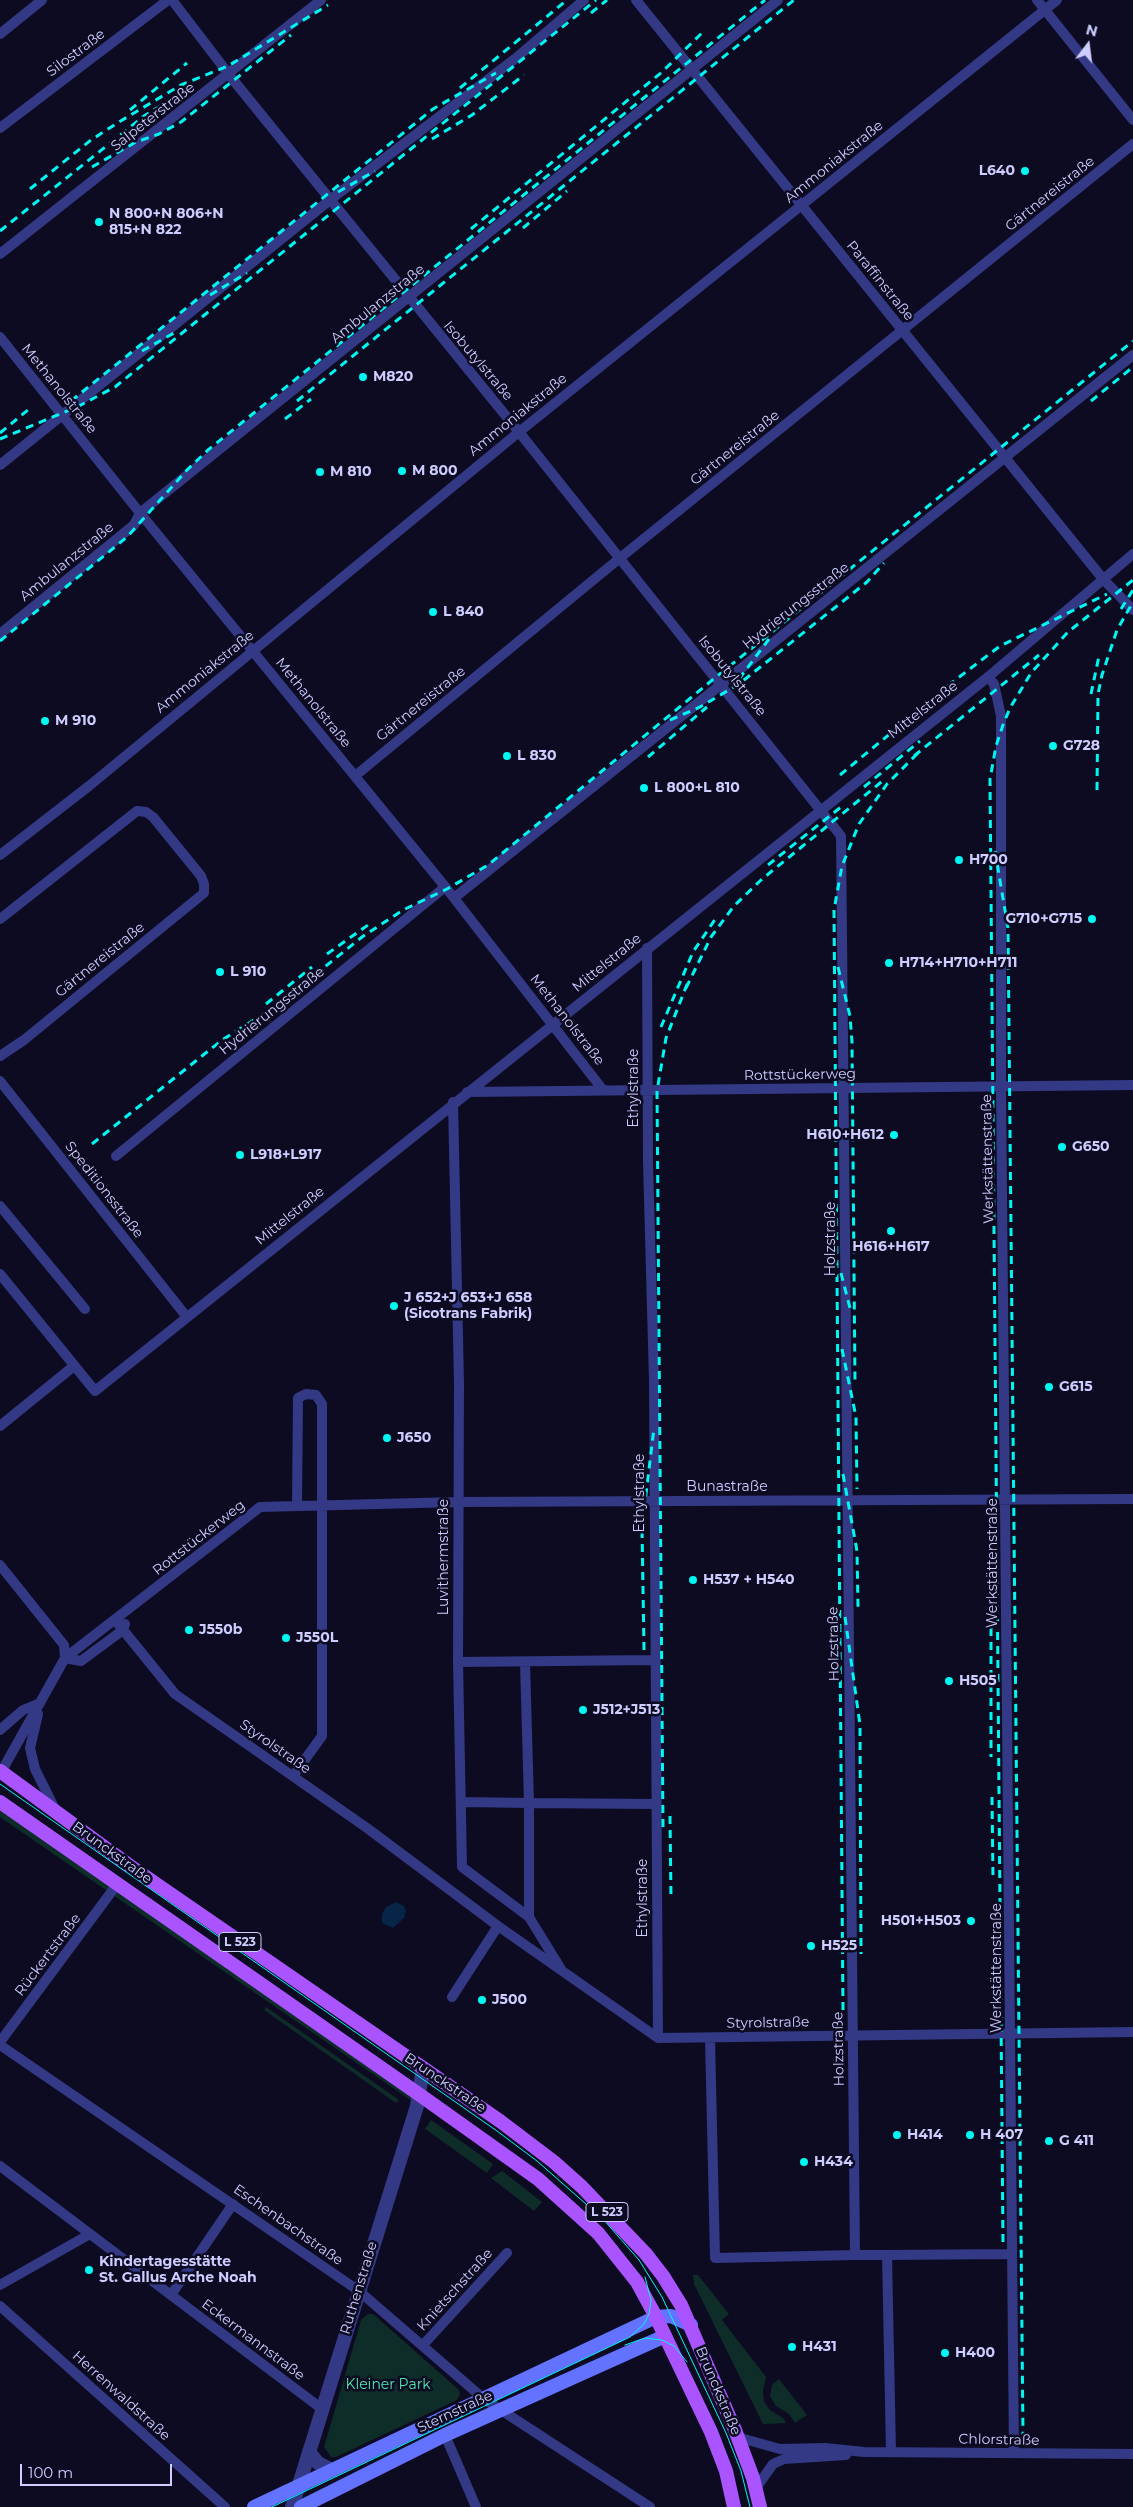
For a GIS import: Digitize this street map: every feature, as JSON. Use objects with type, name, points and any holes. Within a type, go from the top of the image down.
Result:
[{"type":"main road","name":"Brunckstraße","points":[[0,1772],[500,2121],[554,2162],[582,2187],[627,2233],[663,2276],[691,2325],[738,2437],[756,2488],[760,2507]]},
{"type":"main road","name":"Brunckstraße","points":[[0,1802],[420,2095],[538,2180],[598,2233],[637,2282],[656,2317],[711,2432],[726,2471],[734,2507]]},
{"type":"main road","points":[[656,2317],[671,2316],[691,2325]]},
{"type":"main road","name":"Sternstraße","points":[[254,2507],[484,2400],[656,2317]]},
{"type":"main road","name":"Sternstraße","points":[[301,2507],[445,2435],[665,2336]]},
{"type":"street","points":[[0,34],[42,0]]},
{"type":"street","name":"Isobutylstraße","points":[[170,0],[820,809]]},
{"type":"street","name":"Silostraße","points":[[0,128],[170,0]]},
{"type":"street","name":"Salpeterstraße","points":[[0,254],[321,0]]},
{"type":"street","points":[[0,466],[330,200],[516,58],[584,0]]},
{"type":"street","name":"Paraffinstraße","points":[[636,0],[1103,579],[1133,610]]},
{"type":"street","name":"Ambulanzstraße","points":[[0,634],[134,525],[140,514],[778,0]]},
{"type":"street","points":[[1037,0],[1133,120]]},
{"type":"street","name":"Ammoniakstraße","points":[[0,855],[89,786],[519,432],[1057,0]]},
{"type":"street","name":"Gärtnereistraße","points":[[355,776],[620,558],[1133,144]]},
{"type":"street","name":"Methanolstraße","points":[[0,337],[140,514],[454,898],[603,1090]]},
{"type":"street","name":"Hydrierungsstraße","points":[[454,898],[1133,355]]},
{"type":"street","name":"Mittelstraße","points":[[74,1366],[95,1391],[453,1102],[553,1025],[820,809],[988,677],[1133,554]]},
{"type":"street","name":"Werkstättenstraße","points":[[988,677],[994,684],[1001,716],[1001,1087],[1014,2453]]},
{"type":"street","name":"Holzstraße","points":[[820,809],[841,836],[854,2255]]},
{"type":"street","name":"Gärtnereistraße","points":[[0,919],[137,811],[146,812],[153,817],[201,876],[204,884],[204,894],[24,1040],[0,1056]]},
{"type":"street","name":"Hydrierungsstraße","points":[[116,1156],[445,887]]},
{"type":"street","name":"Ethylstraße","points":[[647,948],[658,2038]]},
{"type":"street","name":"Speditionsstraße","points":[[0,1081],[186,1316]]},
{"type":"street","name":"Rottstückerweg","points":[[467,1092],[1133,1085]]},
{"type":"street","name":"Luvithermstraße","points":[[453,1102],[458,1383],[458,1662],[462,1867],[528,1917],[561,1969]]},
{"type":"street","points":[[0,1206],[85,1309]]},
{"type":"street","points":[[0,1274],[74,1366],[0,1426]]},
{"type":"street","points":[[293,1776],[322,1736],[322,1404],[316,1395],[306,1394],[298,1398],[298,1506]]},
{"type":"street","name":"Bunastraße","points":[[321,1506],[457,1502],[1133,1499]]},
{"type":"street","name":"Rottstückerweg","points":[[0,1772],[65,1658],[260,1507],[321,1506]]},
{"type":"street","points":[[0,1565],[64,1645],[65,1658],[81,1662],[123,1630],[130,1609]]},
{"type":"street","name":"Styrolstraße","points":[[116,1620],[175,1694],[367,1828],[434,1880],[498,1926]]},
{"type":"street","points":[[458,1662],[654,1660]]},
{"type":"street","points":[[525,1662],[529,1803],[528,1917]]},
{"type":"street","points":[[0,1730],[24,1710],[40,1703]]},
{"type":"street","points":[[40,1703],[30,1748],[35,1769],[58,1813]]},
{"type":"street","points":[[462,1802],[656,1804]]},
{"type":"street","name":"Rückertstraße","points":[[0,2043],[118,1883]]},
{"type":"street","points":[[452,1997],[498,1926],[658,2038]]},
{"type":"street","name":"Styrolstraße","points":[[658,2038],[1133,2032]]},
{"type":"street","points":[[710,2038],[715,2258],[887,2254],[1011,2254]]},
{"type":"street","name":"Eschenbachstraße","points":[[0,2043],[359,2291],[484,2400],[650,2507]]},
{"type":"street","name":"Ruthenstraße","points":[[292,2507],[420,2095],[423,2069]]},
{"type":"street","name":"Eckermannstraße","points":[[0,2166],[322,2409]]},
{"type":"street","points":[[171,2295],[233,2204]]},
{"type":"street","points":[[0,2285],[90,2234]]},
{"type":"street","name":"Knietschstraße","points":[[423,2345],[507,2253]]},
{"type":"street","points":[[887,2254],[891,2452]]},
{"type":"street","name":"Herrenwaldstraße","points":[[0,2306],[224,2507]]},
{"type":"street","points":[[445,2435],[476,2507]]},
{"type":"street","points":[[738,2437],[780,2449],[829,2453]]},
{"type":"street","points":[[308,2452],[318,2463],[332,2470]]},
{"type":"street","points":[[756,2488],[773,2464],[784,2459],[829,2453]]},
{"type":"street","name":"Chlorstraße","points":[[829,2453],[1133,2454]]},
{"type":"green space","points":[[0,1809],[412,2095],[412,2101],[0,1817]]},
{"type":"green space","points":[[266,2007],[399,2100],[396,2103],[264,2010]]},
{"type":"green space","points":[[431,2120],[493,2164],[487,2173],[425,2129]]},
{"type":"green space","points":[[502,2171],[542,2202],[534,2211],[491,2178]]},
{"type":"green space","points":[[693,2275],[698,2275],[729,2314],[722,2320],[766,2377],[763,2391],[764,2402],[770,2410],[783,2418],[786,2423],[763,2424],[694,2284]]},
{"type":"green space","name":"Kleiner Park","points":[[368,2314],[373,2314],[459,2390],[460,2394],[457,2400],[336,2457],[331,2457],[324,2447],[361,2320]]},
{"type":"green space","points":[[779,2379],[807,2415],[795,2423],[789,2414],[776,2406],[770,2396],[772,2385]]},
{"type":"water","points":[[396,1902],[404,1906],[406,1911],[404,1918],[393,1928],[382,1923],[382,1914],[386,1907]]},
{"type":"tram line","points":[[0,1784],[497,2131],[537,2161],[603,2219],[639,2260],[662,2297],[726,2433],[741,2471],[750,2507]]},
{"type":"tram line","points":[[272,2507],[630,2337],[644,2324],[649,2314],[651,2300],[645,2277]]},
{"type":"tram line","points":[[625,2345],[645,2338],[662,2340],[674,2346],[687,2362]]},
{"type":"railway","points":[[460,88],[567,0]]},
{"type":"railway","points":[[0,439],[79,406],[115,387],[596,0]]},
{"type":"railway","points":[[591,13],[607,0]]},
{"type":"railway","points":[[0,641],[127,537],[187,470],[208,450],[765,0]]},
{"type":"railway","points":[[297,401],[794,0]]},
{"type":"railway","points":[[30,189],[91,140],[119,122],[181,85],[228,66],[328,5]]},
{"type":"railway","points":[[471,229],[662,72],[705,30]]},
{"type":"railway","points":[[92,167],[136,142],[159,134],[181,122],[291,35]]},
{"type":"railway","points":[[130,110],[187,63]]},
{"type":"railway","points":[[71,401],[433,109],[496,73]]},
{"type":"railway","points":[[432,139],[472,115],[524,75]]},
{"type":"railway","points":[[165,107],[196,85]]},
{"type":"railway","points":[[0,231],[144,116],[170,100]]},
{"type":"railway","points":[[338,192],[375,171]]},
{"type":"railway","points":[[523,228],[567,191]]},
{"type":"railway","points":[[210,295],[247,273]]},
{"type":"railway","points":[[142,351],[174,333]]},
{"type":"railway","points":[[92,1144],[222,1040],[276,1006],[362,937],[403,910],[447,889],[488,865],[716,677],[1133,341]]},
{"type":"railway","points":[[1091,401],[1133,367]]},
{"type":"railway","points":[[285,419],[311,399]]},
{"type":"railway","points":[[0,433],[29,409]]},
{"type":"railway","points":[[670,720],[700,707],[739,684],[867,582],[884,563]]},
{"type":"railway","points":[[1003,2242],[990,779],[996,746],[1003,725],[1010,708],[1031,673],[1068,632],[1133,580]]},
{"type":"railway","points":[[1121,609],[1133,590]]},
{"type":"railway","points":[[840,775],[954,681],[1000,646],[1107,594]]},
{"type":"railway","points":[[1097,790],[1098,694],[1102,675],[1117,630],[1133,602]]},
{"type":"railway","points":[[739,679],[769,639]]},
{"type":"railway","points":[[914,756],[1039,655]]},
{"type":"railway","points":[[1091,694],[1099,656]]},
{"type":"railway","points":[[648,757],[707,707]]},
{"type":"railway","points":[[864,787],[920,741]]},
{"type":"railway","points":[[843,2010],[834,910],[842,866],[859,824],[887,784],[919,752]]},
{"type":"railway","points":[[686,988],[711,937],[734,906],[761,880],[885,779]]},
{"type":"railway","points":[[768,865],[841,807]]},
{"type":"railway","points":[[995,851],[1008,928],[1023,2435]]},
{"type":"railway","points":[[661,1027],[693,952],[716,918]]},
{"type":"railway","points":[[327,954],[368,925]]},
{"type":"railway","points":[[266,1004],[312,967]]},
{"type":"railway","points":[[838,967],[850,1016],[852,1042],[855,1383]]},
{"type":"railway","points":[[663,1827],[657,1091],[666,1038],[688,982]]},
{"type":"railway","points":[[841,1273],[851,1312]]},
{"type":"railway","points":[[842,1349],[856,1417],[857,1489]]},
{"type":"railway","points":[[644,1650],[642,1527],[654,1428]]},
{"type":"railway","points":[[843,1474],[857,1551],[858,1607]]},
{"type":"railway","points":[[991,1614],[991,1757]]},
{"type":"railway","points":[[845,1617],[860,1725],[861,1954]]},
{"type":"railway","points":[[992,1797],[993,1879]]},
{"type":"railway","points":[[670,1816],[671,1898]]},
{"type":"place","name":"L640","points":[[1025,171]]},
{"type":"place","name":"N 800+N 806+N 815+N 822","points":[[99,222]]},
{"type":"place","name":"M820","points":[[363,377]]},
{"type":"place","name":"M 800","points":[[402,471]]},
{"type":"place","name":"M 810","points":[[320,472]]},
{"type":"place","name":"L 840","points":[[433,612]]},
{"type":"place","name":"M 910","points":[[45,721]]},
{"type":"place","name":"G728","points":[[1053,746]]},
{"type":"place","name":"L 830","points":[[507,756]]},
{"type":"place","name":"L 800+L 810","points":[[644,788]]},
{"type":"place","name":"H700","points":[[959,860]]},
{"type":"place","name":"G710+G715","points":[[1092,919]]},
{"type":"place","name":"H714+H710+H711","points":[[889,963]]},
{"type":"place","name":"L 910","points":[[220,972]]},
{"type":"place","name":"H610+H612","points":[[894,1135]]},
{"type":"place","name":"G650","points":[[1062,1147]]},
{"type":"place","name":"L918+L917","points":[[240,1155]]},
{"type":"place","name":"H616+H617","points":[[891,1231]]},
{"type":"place","name":"J 652+J 653+J 658 (Sicotrans Fabrik)","points":[[394,1306]]},
{"type":"place","name":"G615","points":[[1049,1387]]},
{"type":"place","name":"J650","points":[[387,1438]]},
{"type":"place","name":"H537 + H540","points":[[693,1580]]},
{"type":"place","name":"J550b","points":[[189,1630]]},
{"type":"place","name":"J550L","points":[[286,1638]]},
{"type":"place","name":"H505","points":[[949,1681]]},
{"type":"place","name":"J512+J513","points":[[583,1710]]},
{"type":"place","name":"H501+H503","points":[[971,1921]]},
{"type":"place","name":"H525","points":[[811,1946]]},
{"type":"place","name":"J500","points":[[482,2000]]},
{"type":"place","name":"H414","points":[[897,2135]]},
{"type":"place","name":"H 407","points":[[970,2135]]},
{"type":"place","name":"G 411","points":[[1049,2141]]},
{"type":"place","name":"H434","points":[[804,2162]]},
{"type":"place","name":"Kindertagesstätte St. Gallus Arche Noah","points":[[89,2270]]},
{"type":"place","name":"H431","points":[[792,2347]]},
{"type":"place","name":"H400","points":[[945,2353]]}]
